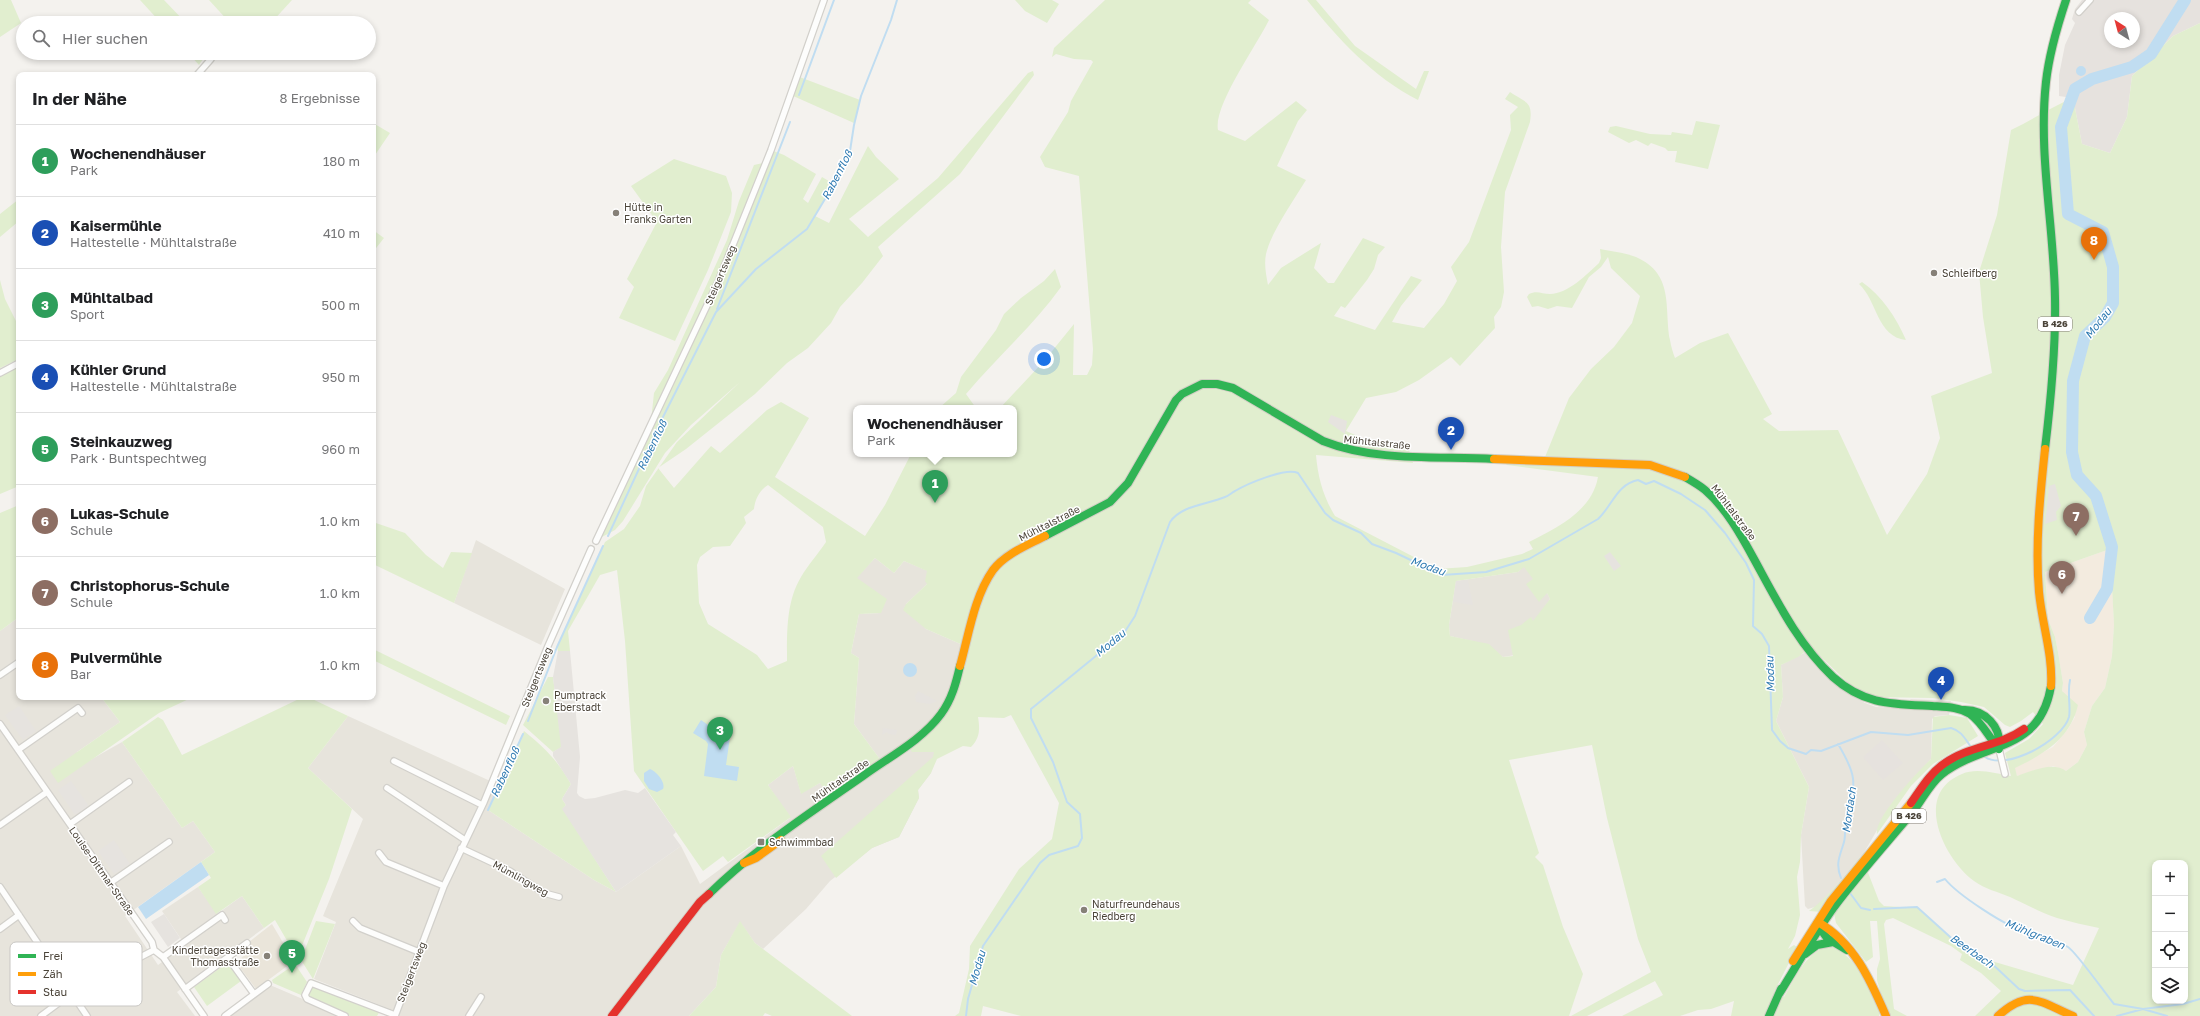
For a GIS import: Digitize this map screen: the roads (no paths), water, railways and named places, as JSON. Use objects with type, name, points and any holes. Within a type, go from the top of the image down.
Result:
[{"type":"street","name":"Steigertsweg","points":[[596,541],[718,282],[771,150],[824,0]]},
{"type":"street","name":"B 426","points":[[1862,866],[1916,808],[1936,778],[1954,765],[1990,752],[2000,752],[2025,736],[2038,722],[2049,700],[2052,677],[2041,608],[2038,563],[2055,337],[2052,234],[2043,114],[2048,63],[2053,40],[2066,0]]},
{"type":"street","points":[[2079,12],[2090,0]]},
{"type":"street","points":[[200,72],[210,60]]},
{"type":"street","points":[[0,373],[16,365]]},
{"type":"street","name":"Mühltalstraße","points":[[612,1016],[700,902],[738,866],[758,849],[806,817],[925,732],[942,713],[956,686],[969,628],[987,578],[999,564],[1014,552],[1110,502],[1128,483],[1167,413],[1181,394],[1191,387],[1211,383],[1233,388],[1323,441],[1336,447],[1348,450],[1410,456],[1650,465],[1663,467],[1682,474],[1694,480],[1716,502],[1756,560],[1798,639],[1814,658],[1842,684],[1860,696],[1876,702],[1975,710],[1985,716],[1995,727],[1997,742]]},
{"type":"street","name":"Steigertsweg","points":[[395,1015],[444,886],[482,805],[592,549]]},
{"type":"street","points":[[0,675],[16,664]]},
{"type":"street","name":"B 426","points":[[1769,1016],[1791,965],[1885,834],[1932,774],[1948,760],[2017,734],[2033,719],[2045,698],[2052,677]]},
{"type":"street","points":[[18,750],[78,708],[82,713]]},
{"type":"street","name":"Louise-Dittmar-Straße","points":[[0,724],[152,942],[154,950],[163,956],[204,1016]]},
{"type":"street","points":[[1997,742],[2004,765],[2005,774]]},
{"type":"street","points":[[394,761],[482,805]]},
{"type":"street","points":[[70,824],[129,782]]},
{"type":"street","points":[[387,788],[465,840]]},
{"type":"street","points":[[0,825],[47,792]]},
{"type":"street","points":[[110,883],[169,842]]},
{"type":"street","name":"Mümlingweg","points":[[461,848],[510,871],[544,893],[560,897]]},
{"type":"street","points":[[379,853],[386,862],[444,886]]},
{"type":"street","points":[[0,887],[37,942]]},
{"type":"street","points":[[0,929],[19,915]]},
{"type":"street","points":[[163,956],[222,915],[225,920]]},
{"type":"street","points":[[354,921],[360,928],[419,952]]},
{"type":"street","name":"B 426","points":[[1779,994],[1819,925]]},
{"type":"street","points":[[1819,925],[1833,942],[1854,955]]},
{"type":"street","points":[[1819,925],[1837,934],[1854,955],[1866,972],[1886,1016]]},
{"type":"street","points":[[1802,956],[1818,945],[1833,942]]},
{"type":"street","points":[[185,989],[247,943]]},
{"type":"street","points":[[142,956],[154,950]]},
{"type":"street","points":[[228,958],[254,994]]},
{"type":"street","points":[[345,1016],[335,1014],[305,997],[312,982],[395,1015]]},
{"type":"street","points":[[225,1016],[268,984]]},
{"type":"street","points":[[469,1016],[481,997]]},
{"type":"street","points":[[1998,1016],[2014,1001],[2028,998],[2073,1016]]},
{"type":"street","points":[[41,1016],[54,1006]]},
{"type":"street","points":[[80,1006],[87,1016]]},
{"type":"water","points":[[2079,66],[2083,66],[2085,67],[2085,75],[2079,76],[2076,73],[2076,69]]},
{"type":"water","points":[[910,663],[915,665],[917,670],[915,675],[910,677],[905,675],[903,670],[905,665]]},
{"type":"water","points":[[701,720],[711,727],[731,730],[726,765],[739,767],[737,781],[704,776],[708,744],[706,741],[693,733]]},
{"type":"water","points":[[650,769],[658,774],[664,786],[663,789],[657,792],[649,789],[644,781],[644,773]]},
{"type":"water","points":[[201,862],[209,875],[146,919],[138,907]]},
{"type":"waterway","name":"Rabenfloß","points":[[799,95],[834,0]]},
{"type":"waterway","name":"Rabenfloß","points":[[608,536],[662,419],[716,312],[756,269],[807,229],[834,184],[850,151],[861,96],[891,20],[897,0]]},
{"type":"waterway","name":"Modau","points":[[2090,618],[2107,589],[2112,547],[2096,496],[2077,475],[2072,452],[2073,381],[2085,336],[2105,317],[2113,303],[2113,267],[2103,232],[2068,214],[2061,127],[2075,89],[2092,79],[2132,67],[2151,54],[2185,0]]},
{"type":"waterway","name":"Rabenfloß","points":[[717,309],[790,122]]},
{"type":"waterway","name":"Modau","points":[[966,1016],[968,999],[983,946],[1040,863],[1049,855],[1078,846],[1082,838],[1080,814],[1067,802],[1053,762],[1031,718],[1031,709],[1124,633],[1135,616],[1170,522],[1175,516],[1195,506],[1226,497],[1248,484],[1276,474],[1285,472],[1298,473],[1325,513],[1333,520],[1361,533],[1372,544],[1396,553],[1442,575],[1486,572],[1529,559],[1598,519],[1615,496],[1631,482],[1638,480],[1646,484],[1654,481],[1681,494],[1705,510],[1725,533],[1746,563],[1754,580],[1753,626],[1762,634],[1769,646],[1772,730],[1780,741],[1788,748],[1806,754],[1811,750],[1821,751],[1871,732],[1908,735],[1951,728],[1961,733],[1971,747]]},
{"type":"waterway","name":"Rabenfloß","points":[[528,721],[557,647],[603,546]]},
{"type":"waterway","name":"Modau","points":[[1985,757],[1994,760],[2006,760],[2019,757],[2045,744],[2056,735],[2064,726],[2069,717],[2070,680]]},
{"type":"waterway","name":"Rabenfloß","points":[[488,810],[523,734]]},
{"type":"waterway","name":"Mordach","points":[[1838,744],[1849,765],[1853,781],[1852,798],[1845,824],[1845,839],[1838,864],[1841,878]]},
{"type":"waterway","name":"Mühlgraben","points":[[1937,882],[1945,879],[1960,893],[1995,917],[2017,928],[2046,937],[2068,947],[2084,964],[2114,1004],[2143,1009],[2167,1016]]},
{"type":"waterway","name":"Mordach","points":[[1850,893],[1861,908],[1870,910]]},
{"type":"waterway","name":"Beerbach","points":[[1874,909],[1917,907],[1958,944],[1988,960],[2019,989],[2025,991],[2070,990],[2094,1016]]},
{"type":"waterway","name":"Mordach","points":[[2117,1016],[2143,1009],[2183,1004],[2200,999]]},
{"type":"place","name":"Hütte in Franks Garten","points":[[616,213]]},
{"type":"place","name":"Pulvermühle","points":[[2094,260]]},
{"type":"place","name":"Schleifberg","points":[[1934,273]]},
{"type":"place","name":"Kaisermühle","points":[[1451,450]]},
{"type":"place","name":"Wochenendhäuser","points":[[935,503]]},
{"type":"place","name":"Christophorus-Schule","points":[[2076,536]]},
{"type":"place","name":"Lukas-Schule","points":[[2062,594]]},
{"type":"place","name":"Kühler Grund","points":[[1941,700]]},
{"type":"place","name":"Pumptrack Eberstadt","points":[[546,701]]},
{"type":"place","name":"Mühltalbad","points":[[720,750]]},
{"type":"place","name":"Schwimmbad","points":[[761,842]]},
{"type":"place","name":"Naturfreundehaus Riedberg","points":[[1084,910]]},
{"type":"place","name":"Kindertagesstätte Thomasstraße","points":[[267,956]]},
{"type":"place","name":"Steinkauzweg","points":[[292,973]]}]
